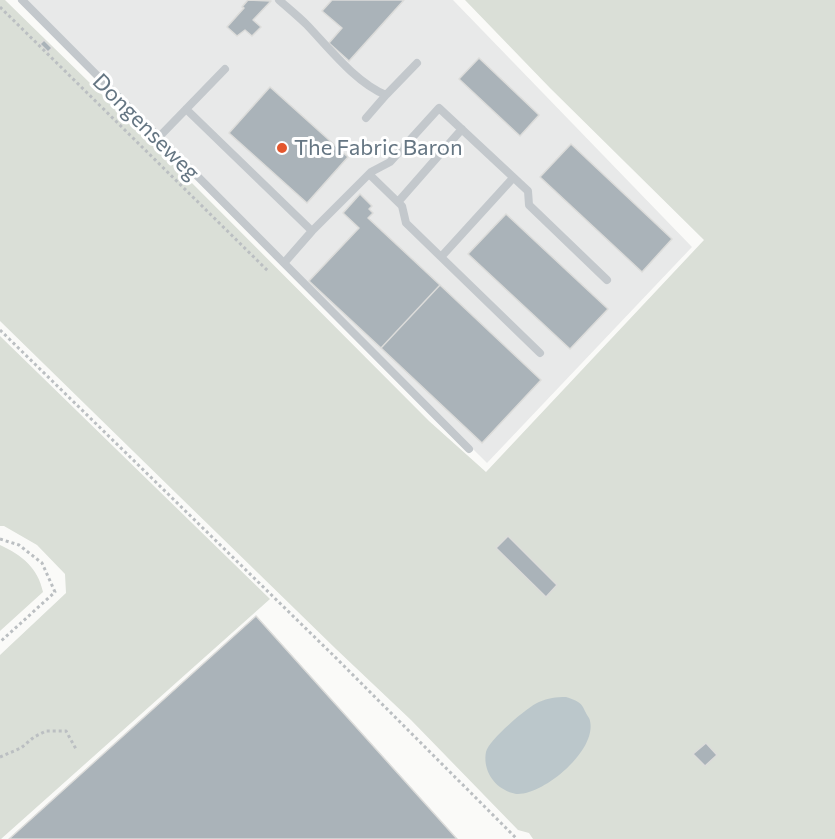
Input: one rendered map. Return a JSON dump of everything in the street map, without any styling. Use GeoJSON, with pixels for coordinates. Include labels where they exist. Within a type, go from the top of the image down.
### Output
{"type":"FeatureCollection","features":[{"type":"Feature","properties":{"kind":"lane"},"geometry":{"type":"LineString","coordinates":[[22,0],[469,449]]}},
{"type":"Feature","properties":{"kind":"lane"},"geometry":{"type":"LineString","coordinates":[[279,0],[306,23],[320,41],[368,86],[386,95]]}},
{"type":"Feature","properties":{"kind":"lane"},"geometry":{"type":"LineString","coordinates":[[366,118],[417,63]]}},
{"type":"Feature","properties":{"kind":"lane"},"geometry":{"type":"LineString","coordinates":[[159,137],[225,69]]}},
{"type":"Feature","properties":{"kind":"lane"},"geometry":{"type":"LineString","coordinates":[[284,263],[312,231],[369,174],[390,162],[439,108],[528,191],[529,205],[607,280]]}},
{"type":"Feature","properties":{"kind":"lane"},"geometry":{"type":"LineString","coordinates":[[186,109],[312,231]]}},
{"type":"Feature","properties":{"kind":"lane"},"geometry":{"type":"LineString","coordinates":[[398,202],[462,129]]}},
{"type":"Feature","properties":{"kind":"lane"},"geometry":{"type":"LineString","coordinates":[[369,174],[402,206],[406,223],[540,353]]}},
{"type":"Feature","properties":{"kind":"lane"},"geometry":{"type":"LineString","coordinates":[[441,257],[513,178]]}},
{"type":"Feature","properties":{"kind":"path","name":"Dongenseweg"},"geometry":{"type":"LineString","coordinates":[[0,7],[268,271]]}},
{"type":"Feature","properties":{"kind":"path"},"geometry":{"type":"LineString","coordinates":[[0,330],[334,656],[517,839]]}},
{"type":"Feature","properties":{"kind":"path"},"geometry":{"type":"LineString","coordinates":[[0,539],[19,545],[42,563],[55,592],[0,642]]}},
{"type":"Feature","properties":{"kind":"path"},"geometry":{"type":"LineString","coordinates":[[0,757],[21,748],[46,731],[66,731],[76,749]]}},
{"type":"Feature","properties":{"kind":"shaded area"},"geometry":{"type":"Polygon","coordinates":[[[0,0],[5,0],[176,167],[429,421],[486,472],[704,240],[550,88],[465,0],[835,0],[835,839],[533,839],[529,833],[518,830],[411,720],[0,321],[0,0]]]}},
{"type":"Feature","properties":{"kind":"shaded area"},"geometry":{"type":"Polygon","coordinates":[[[22,0],[453,0],[692,247],[487,463],[22,0]]]}},
{"type":"Feature","properties":{"kind":"shaded area"},"geometry":{"type":"Polygon","coordinates":[[[0,336],[270,599],[1,839],[0,655],[66,593],[65,574],[37,545],[4,526],[0,526],[0,336]]]}},
{"type":"Feature","properties":{"kind":"shaded area"},"geometry":{"type":"Polygon","coordinates":[[[0,545],[28,563],[37,576],[43,592],[0,631],[0,545]]]}},
{"type":"Feature","properties":{"kind":"shaded area"},"geometry":{"type":"Polygon","coordinates":[[[566,697],[581,704],[590,720],[590,732],[586,745],[567,768],[542,787],[515,794],[500,787],[492,779],[485,758],[494,740],[509,724],[533,705],[549,699],[566,697]]]}},
{"type":"Feature","properties":{"kind":"building"},"geometry":{"type":"Polygon","coordinates":[[[248,0],[271,1],[253,20],[261,27],[252,36],[245,30],[237,36],[227,27],[248,0]]]}},
{"type":"Feature","properties":{"kind":"building"},"geometry":{"type":"Polygon","coordinates":[[[332,0],[404,0],[349,61],[329,43],[342,28],[322,11],[332,0]]]}},
{"type":"Feature","properties":{"kind":"building"},"geometry":{"type":"Polygon","coordinates":[[[44,40],[52,48],[48,52],[40,44],[44,40]]]}},
{"type":"Feature","properties":{"kind":"building"},"geometry":{"type":"Polygon","coordinates":[[[479,58],[539,115],[520,136],[459,79],[479,58]]]}},
{"type":"Feature","properties":{"kind":"building"},"geometry":{"type":"Polygon","coordinates":[[[270,87],[348,157],[307,203],[229,133],[270,87]]]}},
{"type":"Feature","properties":{"kind":"building"},"geometry":{"type":"Polygon","coordinates":[[[571,144],[672,239],[642,272],[540,177],[571,144]]]}},
{"type":"Feature","properties":{"kind":"building"},"geometry":{"type":"Polygon","coordinates":[[[360,194],[372,206],[369,209],[373,213],[368,218],[440,285],[381,348],[309,281],[359,228],[343,213],[360,194]]]}},
{"type":"Feature","properties":{"kind":"building"},"geometry":{"type":"Polygon","coordinates":[[[506,214],[608,309],[570,349],[468,254],[506,214]]]}},
{"type":"Feature","properties":{"kind":"building"},"geometry":{"type":"Polygon","coordinates":[[[440,285],[541,380],[482,443],[381,348],[440,285]]]}},
{"type":"Feature","properties":{"kind":"building"},"geometry":{"type":"Polygon","coordinates":[[[508,536],[557,585],[546,597],[496,548],[508,536]]]}},
{"type":"Feature","properties":{"kind":"building"},"geometry":{"type":"Polygon","coordinates":[[[256,616],[457,839],[9,839],[256,616]]]}},
{"type":"Feature","properties":{"kind":"building"},"geometry":{"type":"Polygon","coordinates":[[[706,743],[717,755],[705,766],[693,754],[706,743]]]}},
{"type":"Feature","properties":{"kind":"place","name":"The Fabric Baron"},"geometry":{"type":"Point","coordinates":[282,148]}}]}
